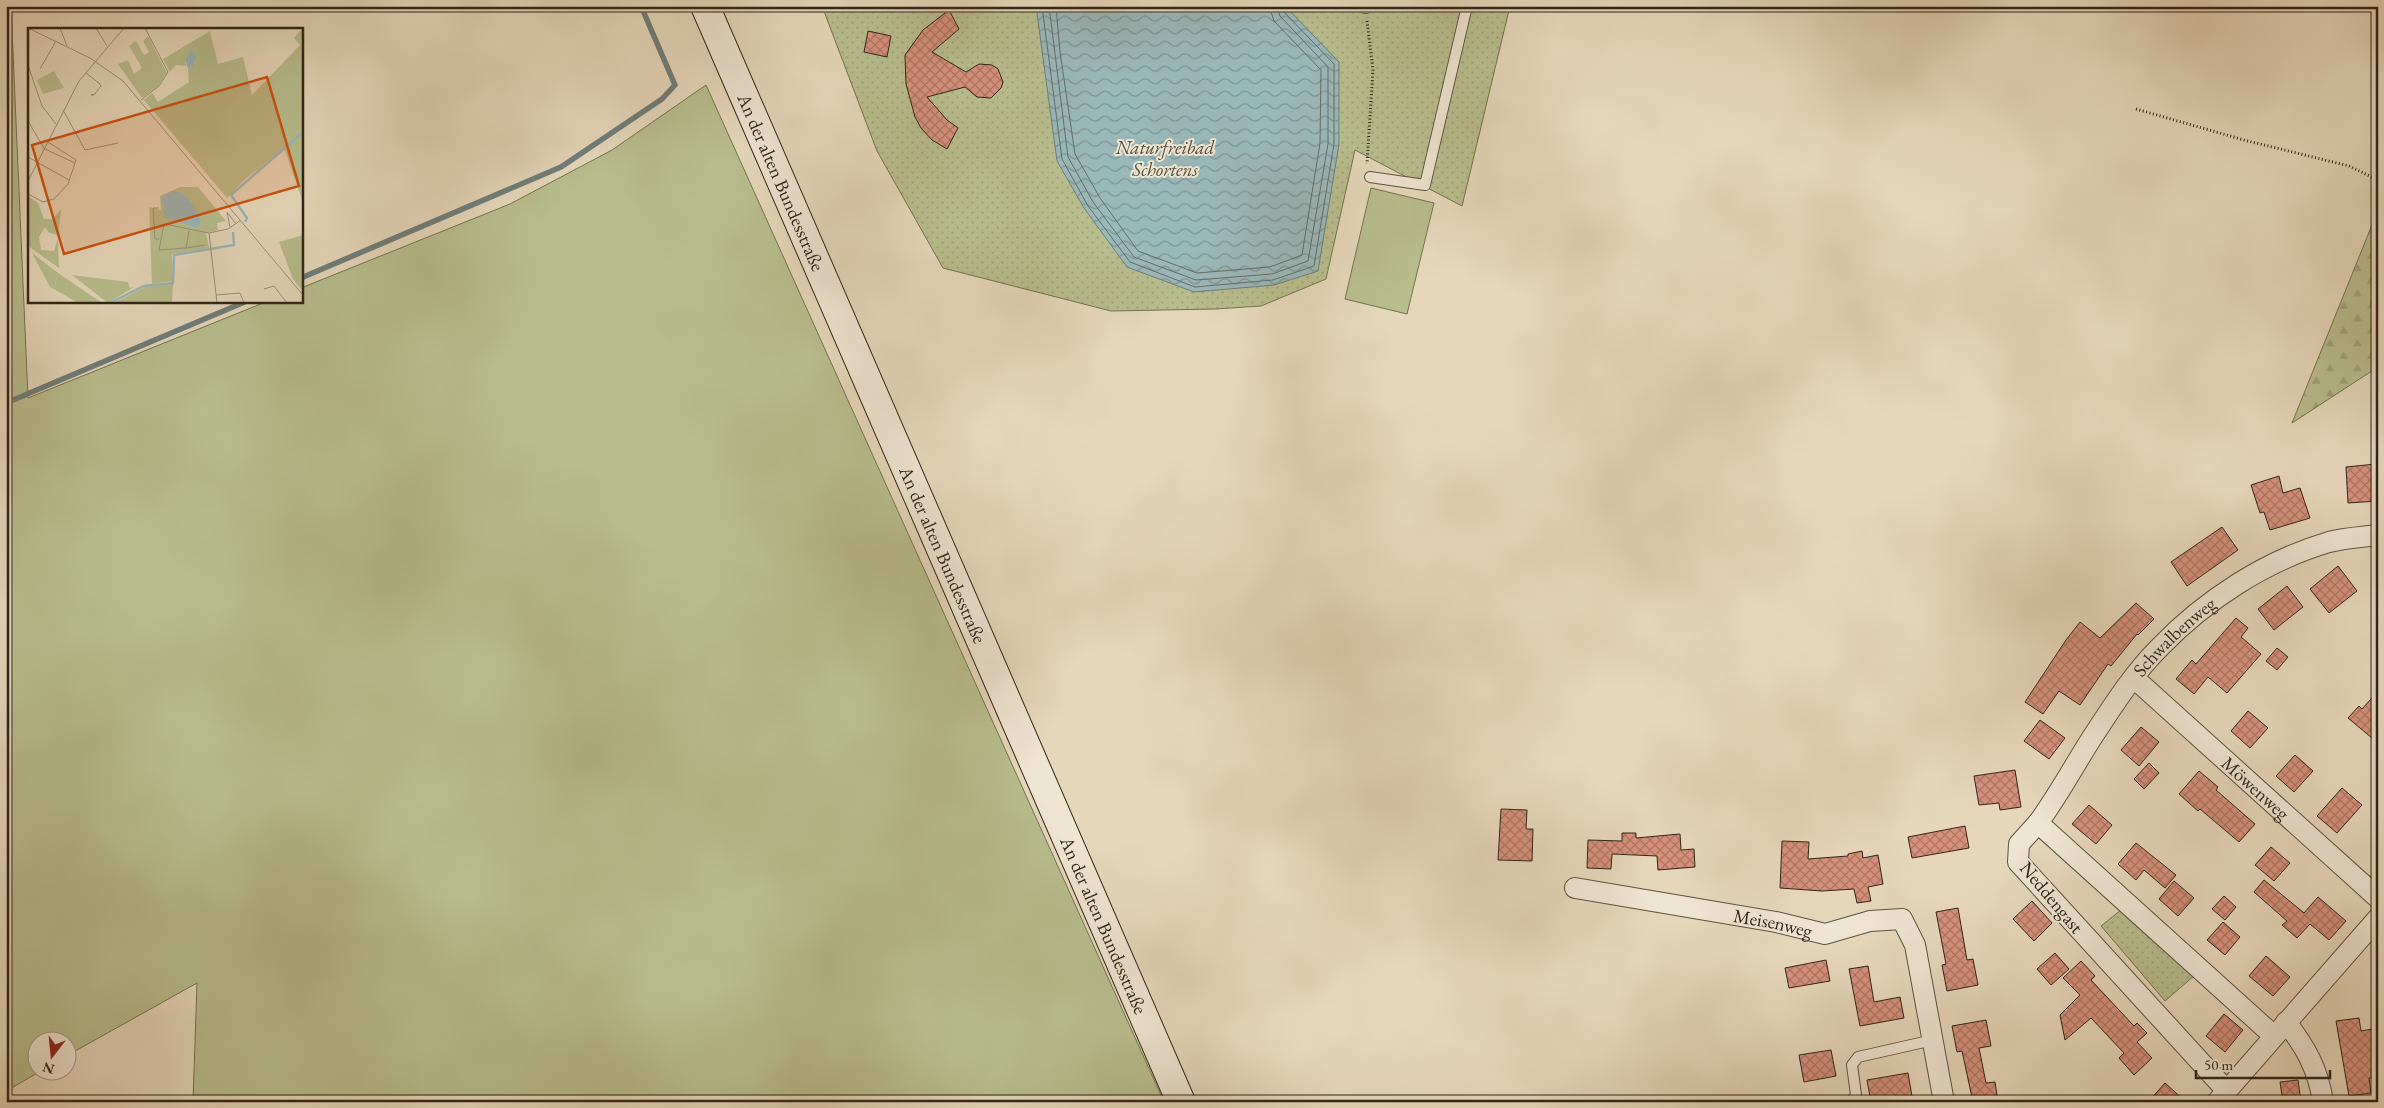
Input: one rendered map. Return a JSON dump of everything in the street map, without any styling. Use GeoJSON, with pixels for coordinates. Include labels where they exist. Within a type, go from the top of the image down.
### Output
{"type":"FeatureCollection","features":[{"type":"Feature","properties":{"kind":"street","name":"An der alten Bundesstraße"},"geometry":{"type":"LineString","coordinates":[[705,6],[1181,1102]]}},
{"type":"Feature","properties":{"kind":"street","name":"Schwalbenweg"},"geometry":{"type":"LineString","coordinates":[[2038,823],[2060,793],[2096,730],[2134,678],[2159,648],[2207,604],[2263,569],[2329,542],[2378,535]]}},
{"type":"Feature","properties":{"kind":"street","name":"Möwenweg"},"geometry":{"type":"LineString","coordinates":[[2134,678],[2378,898]]}},
{"type":"Feature","properties":{"kind":"street"},"geometry":{"type":"LineString","coordinates":[[2038,823],[2307,1050],[2321,1090],[2323,1102]]}},
{"type":"Feature","properties":{"kind":"street","name":"Neddengast"},"geometry":{"type":"LineString","coordinates":[[2038,823],[2020,844],[2018,862],[2222,1096]]}},
{"type":"Feature","properties":{"kind":"street","name":"Meisenweg"},"geometry":{"type":"LineString","coordinates":[[1575,888],[1776,922],[1825,934],[1870,921],[1902,918],[1916,945],[1944,1102]]}},
{"type":"Feature","properties":{"kind":"street"},"geometry":{"type":"LineString","coordinates":[[2222,1096],[2378,918]]}},
{"type":"Feature","properties":{"kind":"lane"},"geometry":{"type":"LineString","coordinates":[[1370,177],[1425,185],[1467,6]]}},
{"type":"Feature","properties":{"kind":"lane"},"geometry":{"type":"LineString","coordinates":[[1851,1102],[1856,1095],[1852,1065],[1858,1057],[1933,1040]]}},
{"type":"Feature","properties":{"kind":"path"},"geometry":{"type":"LineString","coordinates":[[1365,7],[1373,70],[1367,177],[1370,177]]}},
{"type":"Feature","properties":{"kind":"path"},"geometry":{"type":"LineString","coordinates":[[2136,109],[2244,140],[2349,166],[2378,180]]}},
{"type":"Feature","properties":{"kind":"green space"},"geometry":{"type":"Polygon","coordinates":[[[6,6],[11,6],[28,398],[266,302],[302,302],[302,288],[510,204],[612,150],[706,85],[1164,1102],[193,1102],[197,983],[78,1049],[78,1030],[28,1030],[28,1078],[6,1091],[6,6]]]}},
{"type":"Feature","properties":{"kind":"green space","name":"Naturfreibad Schortens"},"geometry":{"type":"Polygon","coordinates":[[[822,6],[1510,6],[1462,206],[1355,150],[1326,279],[1261,306],[1111,311],[943,268],[877,151],[822,6]]]}},
{"type":"Feature","properties":{"kind":"green space"},"geometry":{"type":"Polygon","coordinates":[[[1371,188],[1434,203],[1407,314],[1345,299],[1371,188]]]}},
{"type":"Feature","properties":{"kind":"green space"},"geometry":{"type":"Polygon","coordinates":[[[2378,210],[2378,367],[2292,423],[2378,210]]]}},
{"type":"Feature","properties":{"kind":"green space"},"geometry":{"type":"Polygon","coordinates":[[[2121,910],[2195,975],[2165,1001],[2101,926],[2121,910]]]}},
{"type":"Feature","properties":{"kind":"water"},"geometry":{"type":"Polygon","coordinates":[[[1036,6],[1286,7],[1339,62],[1339,144],[1318,271],[1274,285],[1194,292],[1127,267],[1084,208],[1057,161],[1036,6]]]}},
{"type":"Feature","properties":{"kind":"building"},"geometry":{"type":"Polygon","coordinates":[[[949,10],[959,29],[932,52],[966,72],[979,64],[992,65],[998,69],[1003,82],[1001,88],[991,98],[977,97],[965,87],[927,97],[947,120],[958,128],[947,149],[932,140],[921,128],[915,117],[906,84],[905,55],[923,30],[949,10]]]}},
{"type":"Feature","properties":{"kind":"building"},"geometry":{"type":"Polygon","coordinates":[[[868,31],[891,36],[887,57],[864,52],[868,31]]]}},
{"type":"Feature","properties":{"kind":"building"},"geometry":{"type":"Polygon","coordinates":[[[2376,464],[2378,501],[2348,503],[2346,467],[2376,464]]]}},
{"type":"Feature","properties":{"kind":"building"},"geometry":{"type":"Polygon","coordinates":[[[2279,476],[2283,493],[2300,488],[2310,518],[2270,530],[2264,512],[2260,513],[2251,485],[2279,476]]]}},
{"type":"Feature","properties":{"kind":"building"},"geometry":{"type":"Polygon","coordinates":[[[2222,527],[2238,550],[2187,586],[2171,562],[2222,527]]]}},
{"type":"Feature","properties":{"kind":"building"},"geometry":{"type":"Polygon","coordinates":[[[2338,566],[2357,591],[2329,613],[2310,589],[2338,566]]]}},
{"type":"Feature","properties":{"kind":"building"},"geometry":{"type":"Polygon","coordinates":[[[2287,586],[2303,607],[2274,630],[2258,609],[2287,586]]]}},
{"type":"Feature","properties":{"kind":"building"},"geometry":{"type":"Polygon","coordinates":[[[2136,603],[2154,619],[2137,634],[2111,666],[2108,664],[2080,705],[2059,691],[2043,714],[2025,702],[2080,622],[2100,638],[2136,603]]]}},
{"type":"Feature","properties":{"kind":"building"},"geometry":{"type":"Polygon","coordinates":[[[2236,618],[2248,628],[2241,637],[2261,654],[2227,693],[2208,677],[2194,694],[2176,679],[2192,660],[2196,664],[2236,618]]]}},
{"type":"Feature","properties":{"kind":"building"},"geometry":{"type":"Polygon","coordinates":[[[2277,648],[2288,657],[2277,670],[2266,661],[2277,648]]]}},
{"type":"Feature","properties":{"kind":"building"},"geometry":{"type":"Polygon","coordinates":[[[2378,691],[2378,743],[2348,718],[2359,706],[2362,709],[2378,691]]]}},
{"type":"Feature","properties":{"kind":"building"},"geometry":{"type":"Polygon","coordinates":[[[2248,711],[2268,728],[2250,748],[2231,731],[2248,711]]]}},
{"type":"Feature","properties":{"kind":"building"},"geometry":{"type":"Polygon","coordinates":[[[2040,720],[2065,738],[2049,759],[2024,741],[2040,720]]]}},
{"type":"Feature","properties":{"kind":"building"},"geometry":{"type":"Polygon","coordinates":[[[2141,727],[2159,742],[2139,766],[2121,750],[2141,727]]]}},
{"type":"Feature","properties":{"kind":"building"},"geometry":{"type":"Polygon","coordinates":[[[2295,755],[2313,771],[2294,792],[2276,776],[2295,755]]]}},
{"type":"Feature","properties":{"kind":"building"},"geometry":{"type":"Polygon","coordinates":[[[2149,763],[2159,773],[2144,789],[2134,779],[2149,763]]]}},
{"type":"Feature","properties":{"kind":"building"},"geometry":{"type":"Polygon","coordinates":[[[2015,770],[2021,807],[2000,810],[1999,803],[1979,805],[1974,776],[2015,770]]]}},
{"type":"Feature","properties":{"kind":"building"},"geometry":{"type":"Polygon","coordinates":[[[2199,771],[2218,787],[2216,790],[2255,824],[2239,842],[2179,794],[2199,771]]]}},
{"type":"Feature","properties":{"kind":"building"},"geometry":{"type":"Polygon","coordinates":[[[2342,788],[2362,805],[2337,833],[2317,816],[2342,788]]]}},
{"type":"Feature","properties":{"kind":"building"},"geometry":{"type":"Polygon","coordinates":[[[2089,805],[2112,825],[2096,844],[2072,824],[2089,805]]]}},
{"type":"Feature","properties":{"kind":"building"},"geometry":{"type":"Polygon","coordinates":[[[1501,809],[1527,810],[1526,829],[1533,829],[1532,861],[1498,860],[1501,809]]]}},
{"type":"Feature","properties":{"kind":"building"},"geometry":{"type":"Polygon","coordinates":[[[1965,826],[1969,848],[1912,858],[1908,837],[1965,826]]]}},
{"type":"Feature","properties":{"kind":"building"},"geometry":{"type":"Polygon","coordinates":[[[1622,833],[1636,833],[1636,838],[1680,834],[1681,850],[1694,849],[1695,867],[1658,870],[1657,856],[1612,854],[1611,869],[1587,868],[1588,840],[1622,841],[1622,833]]]}},
{"type":"Feature","properties":{"kind":"building"},"geometry":{"type":"Polygon","coordinates":[[[1782,841],[1809,842],[1808,859],[1848,856],[1848,854],[1862,851],[1863,858],[1878,855],[1883,884],[1868,887],[1871,901],[1857,903],[1854,889],[1822,891],[1780,888],[1782,841]]]}},
{"type":"Feature","properties":{"kind":"building"},"geometry":{"type":"Polygon","coordinates":[[[2136,843],[2176,875],[2165,888],[2144,870],[2136,880],[2118,864],[2136,843]]]}},
{"type":"Feature","properties":{"kind":"building"},"geometry":{"type":"Polygon","coordinates":[[[2271,847],[2290,863],[2274,881],[2255,865],[2271,847]]]}},
{"type":"Feature","properties":{"kind":"building"},"geometry":{"type":"Polygon","coordinates":[[[2264,880],[2304,913],[2318,897],[2346,921],[2329,940],[2310,924],[2297,938],[2282,925],[2287,921],[2254,892],[2264,880]]]}},
{"type":"Feature","properties":{"kind":"building"},"geometry":{"type":"Polygon","coordinates":[[[2174,881],[2194,898],[2178,916],[2159,899],[2174,881]]]}},
{"type":"Feature","properties":{"kind":"building"},"geometry":{"type":"Polygon","coordinates":[[[2224,896],[2236,907],[2225,920],[2212,909],[2224,896]]]}},
{"type":"Feature","properties":{"kind":"building"},"geometry":{"type":"Polygon","coordinates":[[[2032,901],[2052,923],[2034,941],[2013,919],[2032,901]]]}},
{"type":"Feature","properties":{"kind":"building"},"geometry":{"type":"Polygon","coordinates":[[[1958,908],[1967,960],[1973,959],[1978,985],[1947,991],[1942,965],[1946,964],[1936,912],[1958,908]]]}},
{"type":"Feature","properties":{"kind":"building"},"geometry":{"type":"Polygon","coordinates":[[[2223,922],[2240,937],[2225,955],[2207,940],[2223,922]]]}},
{"type":"Feature","properties":{"kind":"building"},"geometry":{"type":"Polygon","coordinates":[[[2055,953],[2069,969],[2051,985],[2037,969],[2055,953]]]}},
{"type":"Feature","properties":{"kind":"building"},"geometry":{"type":"Polygon","coordinates":[[[2266,956],[2290,977],[2273,996],[2249,976],[2266,956]]]}},
{"type":"Feature","properties":{"kind":"building"},"geometry":{"type":"Polygon","coordinates":[[[1826,960],[1830,981],[1789,988],[1785,968],[1826,960]]]}},
{"type":"Feature","properties":{"kind":"building"},"geometry":{"type":"Polygon","coordinates":[[[2081,961],[2095,976],[2091,980],[2134,1026],[2137,1023],[2147,1033],[2137,1042],[2152,1058],[2134,1075],[2119,1058],[2124,1053],[2091,1018],[2065,1040],[2060,1015],[2080,995],[2063,978],[2081,961]]]}},
{"type":"Feature","properties":{"kind":"building"},"geometry":{"type":"Polygon","coordinates":[[[1868,966],[1874,1002],[1900,997],[1904,1018],[1860,1026],[1849,969],[1868,966]]]}},
{"type":"Feature","properties":{"kind":"building"},"geometry":{"type":"Polygon","coordinates":[[[2224,1014],[2243,1030],[2225,1052],[2206,1036],[2224,1014]]]}},
{"type":"Feature","properties":{"kind":"building"},"geometry":{"type":"Polygon","coordinates":[[[2359,1018],[2361,1031],[2378,1028],[2378,1077],[2369,1078],[2371,1093],[2349,1096],[2336,1021],[2359,1018]]]}},
{"type":"Feature","properties":{"kind":"building"},"geometry":{"type":"Polygon","coordinates":[[[1986,1020],[1991,1046],[1979,1048],[1986,1083],[1995,1082],[1998,1102],[1973,1102],[1962,1051],[1957,1052],[1952,1026],[1986,1020]]]}},
{"type":"Feature","properties":{"kind":"building"},"geometry":{"type":"Polygon","coordinates":[[[1831,1050],[1836,1076],[1804,1082],[1799,1055],[1831,1050]]]}},
{"type":"Feature","properties":{"kind":"building"},"geometry":{"type":"Polygon","coordinates":[[[1908,1073],[1913,1102],[1871,1102],[1867,1080],[1908,1073]]]}},
{"type":"Feature","properties":{"kind":"building"},"geometry":{"type":"Polygon","coordinates":[[[2298,1080],[2301,1102],[2283,1102],[2280,1082],[2298,1080]]]}},
{"type":"Feature","properties":{"kind":"building"},"geometry":{"type":"Polygon","coordinates":[[[2165,1083],[2186,1102],[2148,1102],[2165,1083]]]}},
{"type":"Feature","properties":{"kind":"waterway"},"geometry":{"type":"LineString","coordinates":[[302,278],[561,167],[662,99],[675,85],[641,6]]}},
{"type":"Feature","properties":{"kind":"waterway"},"geometry":{"type":"LineString","coordinates":[[6,403],[245,302]]}}]}
